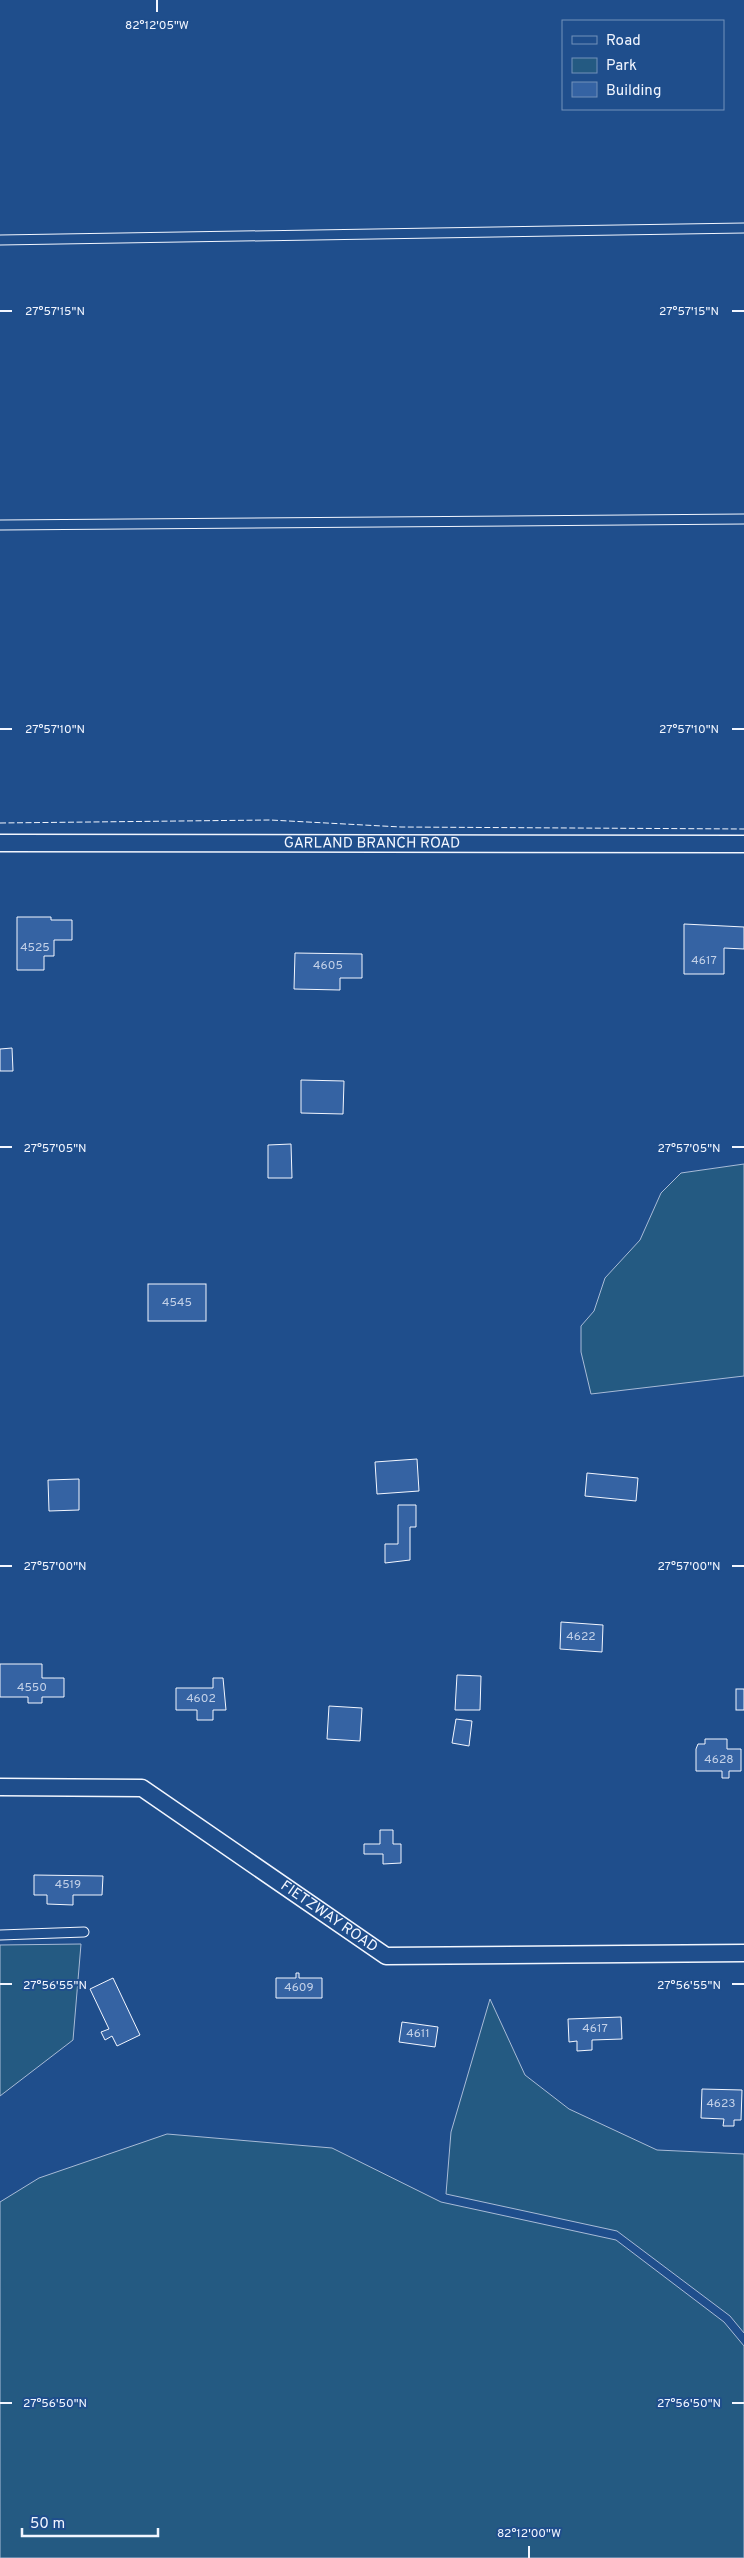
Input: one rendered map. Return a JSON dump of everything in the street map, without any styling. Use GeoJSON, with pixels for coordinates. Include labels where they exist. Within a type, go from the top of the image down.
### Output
{"type":"FeatureCollection","features":[{"type":"Feature","properties":{"kind":"street","name":"GARLAND BRANCH ROAD"},"geometry":{"type":"LineString","coordinates":[[0,843],[744,844]]}},
{"type":"Feature","properties":{"kind":"street","name":"FIETZWAY ROAD"},"geometry":{"type":"LineString","coordinates":[[0,1787],[142,1788],[386,1956],[744,1953]]}},
{"type":"Feature","properties":{"kind":"lane"},"geometry":{"type":"LineString","coordinates":[[0,240],[744,228]]}},
{"type":"Feature","properties":{"kind":"lane"},"geometry":{"type":"LineString","coordinates":[[0,525],[744,520]]}},
{"type":"Feature","properties":{"kind":"lane"},"geometry":{"type":"LineString","coordinates":[[0,1935],[84,1932]]}},
{"type":"Feature","properties":{"kind":"green space"},"geometry":{"type":"Polygon","coordinates":[[[744,1164],[744,1376],[591,1394],[581,1352],[581,1326],[594,1311],[605,1278],[640,1240],[661,1193],[681,1173],[744,1164]]]}},
{"type":"Feature","properties":{"kind":"green space"},"geometry":{"type":"Polygon","coordinates":[[[81,1944],[73,2040],[0,2096],[0,1945],[81,1944]]]}},
{"type":"Feature","properties":{"kind":"green space"},"geometry":{"type":"Polygon","coordinates":[[[490,1999],[525,2075],[569,2109],[657,2150],[744,2154],[744,2333],[730,2316],[617,2231],[446,2194],[451,2132],[490,1999]]]}},
{"type":"Feature","properties":{"kind":"green space"},"geometry":{"type":"Polygon","coordinates":[[[167,2134],[332,2148],[441,2202],[616,2240],[724,2322],[744,2346],[744,2558],[0,2558],[0,2202],[39,2178],[167,2134]]]}},
{"type":"Feature","properties":{"kind":"building"},"geometry":{"type":"Polygon","coordinates":[[[17,917],[51,917],[51,920],[72,920],[72,940],[54,940],[54,956],[44,956],[44,970],[17,970],[17,917]]]}},
{"type":"Feature","properties":{"kind":"building"},"geometry":{"type":"Polygon","coordinates":[[[684,924],[744,927],[744,949],[724,948],[724,974],[684,974],[684,924]]]}},
{"type":"Feature","properties":{"kind":"building"},"geometry":{"type":"Polygon","coordinates":[[[295,953],[362,954],[362,978],[340,978],[340,990],[294,989],[295,953]]]}},
{"type":"Feature","properties":{"kind":"building"},"geometry":{"type":"Polygon","coordinates":[[[12,1048],[13,1071],[0,1071],[0,1049],[12,1048]]]}},
{"type":"Feature","properties":{"kind":"building"},"geometry":{"type":"Polygon","coordinates":[[[301,1080],[344,1081],[343,1114],[301,1113],[301,1080]]]}},
{"type":"Feature","properties":{"kind":"building"},"geometry":{"type":"Polygon","coordinates":[[[291,1144],[292,1178],[268,1178],[268,1145],[291,1144]]]}},
{"type":"Feature","properties":{"kind":"building"},"geometry":{"type":"Polygon","coordinates":[[[148,1284],[206,1284],[206,1321],[148,1321],[148,1284]]]}},
{"type":"Feature","properties":{"kind":"building"},"geometry":{"type":"Polygon","coordinates":[[[417,1459],[419,1491],[377,1494],[375,1462],[417,1459]]]}},
{"type":"Feature","properties":{"kind":"building"},"geometry":{"type":"Polygon","coordinates":[[[587,1473],[638,1478],[636,1501],[585,1496],[587,1473]]]}},
{"type":"Feature","properties":{"kind":"building"},"geometry":{"type":"Polygon","coordinates":[[[79,1479],[79,1510],[49,1511],[48,1480],[79,1479]]]}},
{"type":"Feature","properties":{"kind":"building"},"geometry":{"type":"Polygon","coordinates":[[[398,1505],[416,1505],[416,1527],[410,1527],[410,1560],[385,1563],[385,1544],[398,1544],[398,1505]]]}},
{"type":"Feature","properties":{"kind":"building"},"geometry":{"type":"Polygon","coordinates":[[[561,1622],[603,1625],[602,1652],[560,1649],[561,1622]]]}},
{"type":"Feature","properties":{"kind":"building"},"geometry":{"type":"Polygon","coordinates":[[[0,1664],[42,1664],[42,1678],[64,1678],[64,1697],[42,1697],[42,1703],[28,1703],[28,1697],[0,1697],[0,1664]]]}},
{"type":"Feature","properties":{"kind":"building"},"geometry":{"type":"Polygon","coordinates":[[[457,1675],[481,1676],[480,1710],[455,1710],[457,1675]]]}},
{"type":"Feature","properties":{"kind":"building"},"geometry":{"type":"Polygon","coordinates":[[[213,1678],[223,1678],[226,1710],[213,1710],[213,1720],[197,1720],[197,1710],[176,1710],[176,1688],[213,1688],[213,1678]]]}},
{"type":"Feature","properties":{"kind":"building"},"geometry":{"type":"Polygon","coordinates":[[[736,1689],[744,1689],[744,1710],[736,1710],[736,1689]]]}},
{"type":"Feature","properties":{"kind":"building"},"geometry":{"type":"Polygon","coordinates":[[[329,1706],[362,1708],[360,1741],[327,1739],[329,1706]]]}},
{"type":"Feature","properties":{"kind":"building"},"geometry":{"type":"Polygon","coordinates":[[[456,1719],[472,1721],[469,1746],[452,1743],[456,1719]]]}},
{"type":"Feature","properties":{"kind":"building"},"geometry":{"type":"Polygon","coordinates":[[[705,1739],[727,1739],[727,1749],[741,1749],[741,1771],[729,1771],[729,1778],[722,1778],[722,1771],[696,1771],[696,1749],[698,1744],[705,1744],[705,1739]]]}},
{"type":"Feature","properties":{"kind":"building"},"geometry":{"type":"Polygon","coordinates":[[[380,1830],[393,1830],[393,1844],[401,1844],[401,1863],[383,1864],[383,1854],[364,1854],[364,1844],[380,1844],[380,1830]]]}},
{"type":"Feature","properties":{"kind":"building"},"geometry":{"type":"Polygon","coordinates":[[[34,1875],[103,1876],[102,1895],[73,1895],[73,1905],[47,1904],[47,1895],[34,1895],[34,1875]]]}},
{"type":"Feature","properties":{"kind":"building"},"geometry":{"type":"Polygon","coordinates":[[[296,1973],[299,1973],[299,1978],[322,1978],[322,1998],[276,1998],[276,1978],[296,1978],[296,1973]]]}},
{"type":"Feature","properties":{"kind":"building"},"geometry":{"type":"Polygon","coordinates":[[[113,1978],[140,2035],[117,2046],[112,2036],[105,2040],[101,2032],[109,2029],[90,1989],[113,1978]]]}},
{"type":"Feature","properties":{"kind":"building"},"geometry":{"type":"Polygon","coordinates":[[[621,2017],[622,2039],[592,2040],[592,2050],[577,2051],[577,2041],[569,2042],[568,2019],[621,2017]]]}},
{"type":"Feature","properties":{"kind":"building"},"geometry":{"type":"Polygon","coordinates":[[[402,2022],[438,2027],[435,2047],[399,2042],[402,2022]]]}},
{"type":"Feature","properties":{"kind":"building"},"geometry":{"type":"Polygon","coordinates":[[[702,2089],[742,2090],[741,2120],[734,2120],[734,2126],[723,2126],[724,2119],[701,2118],[702,2089]]]}},
{"type":"Feature","properties":{"kind":"fence"},"geometry":{"type":"LineString","coordinates":[[0,823],[270,820],[401,827],[744,829]]}}]}
